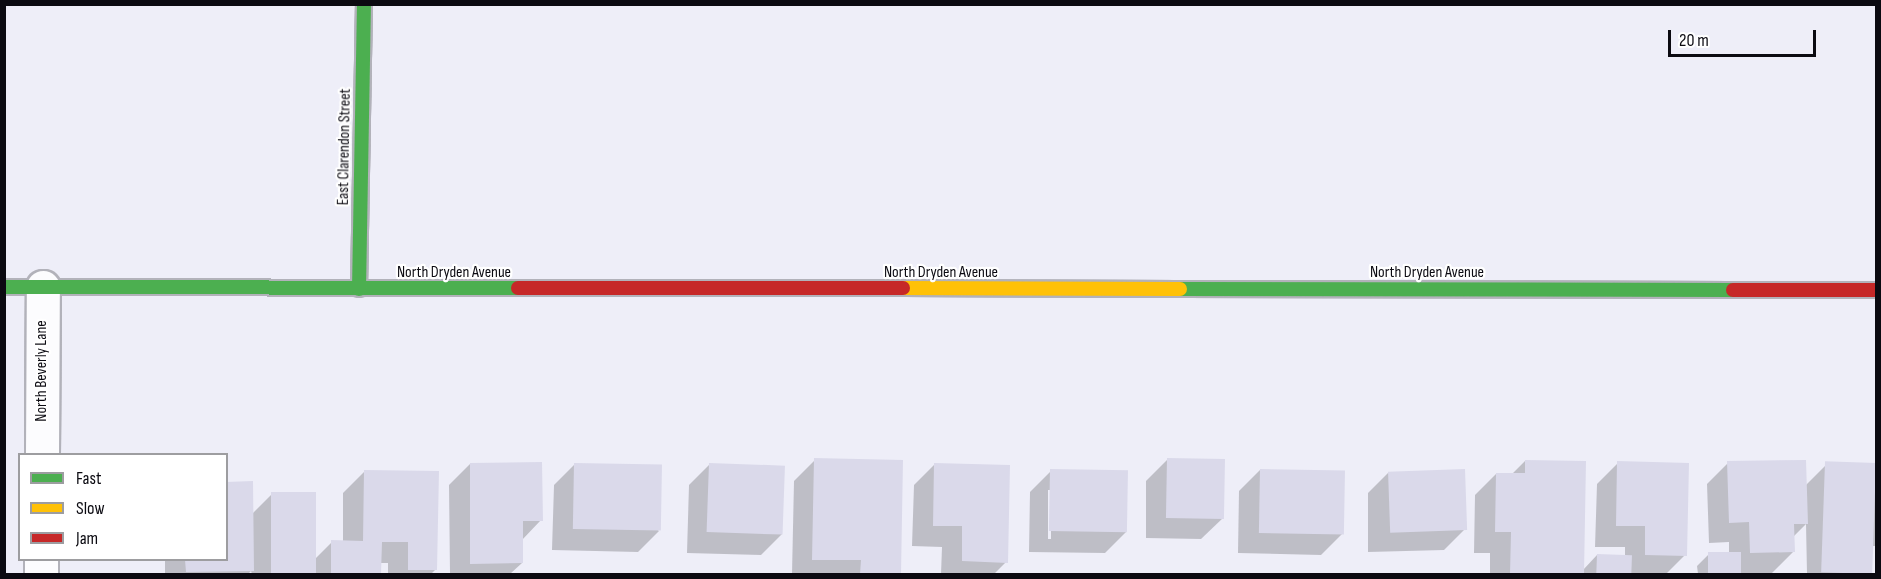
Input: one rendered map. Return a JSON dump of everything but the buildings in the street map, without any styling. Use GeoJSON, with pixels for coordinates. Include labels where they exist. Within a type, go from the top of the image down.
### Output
{"type":"FeatureCollection","features":[{"type":"Feature","properties":{"kind":"street","name":"East Clarendon Street"},"geometry":{"type":"LineString","coordinates":[[359,289],[364,4]]}},
{"type":"Feature","properties":{"kind":"street","name":"North Dryden Avenue"},"geometry":{"type":"LineString","coordinates":[[4,287],[1876,290]]}},
{"type":"Feature","properties":{"kind":"street","name":"North Beverly Lane"},"geometry":{"type":"LineString","coordinates":[[42,453],[43,287]]}},
{"type":"Feature","properties":{"kind":"traffic: fast"},"geometry":{"type":"LineString","coordinates":[[359,289],[364,4]]}},
{"type":"Feature","properties":{"kind":"traffic: fast"},"geometry":{"type":"LineString","coordinates":[[4,287],[518,288]]}},
{"type":"Feature","properties":{"kind":"traffic: fast"},"geometry":{"type":"LineString","coordinates":[[1180,289],[1733,290]]}},
{"type":"Feature","properties":{"kind":"traffic: slow"},"geometry":{"type":"LineString","coordinates":[[903,288],[1180,289]]}},
{"type":"Feature","properties":{"kind":"traffic: jam"},"geometry":{"type":"LineString","coordinates":[[518,288],[903,288]]}},
{"type":"Feature","properties":{"kind":"traffic: jam"},"geometry":{"type":"LineString","coordinates":[[1733,290],[1876,290]]}}]}
